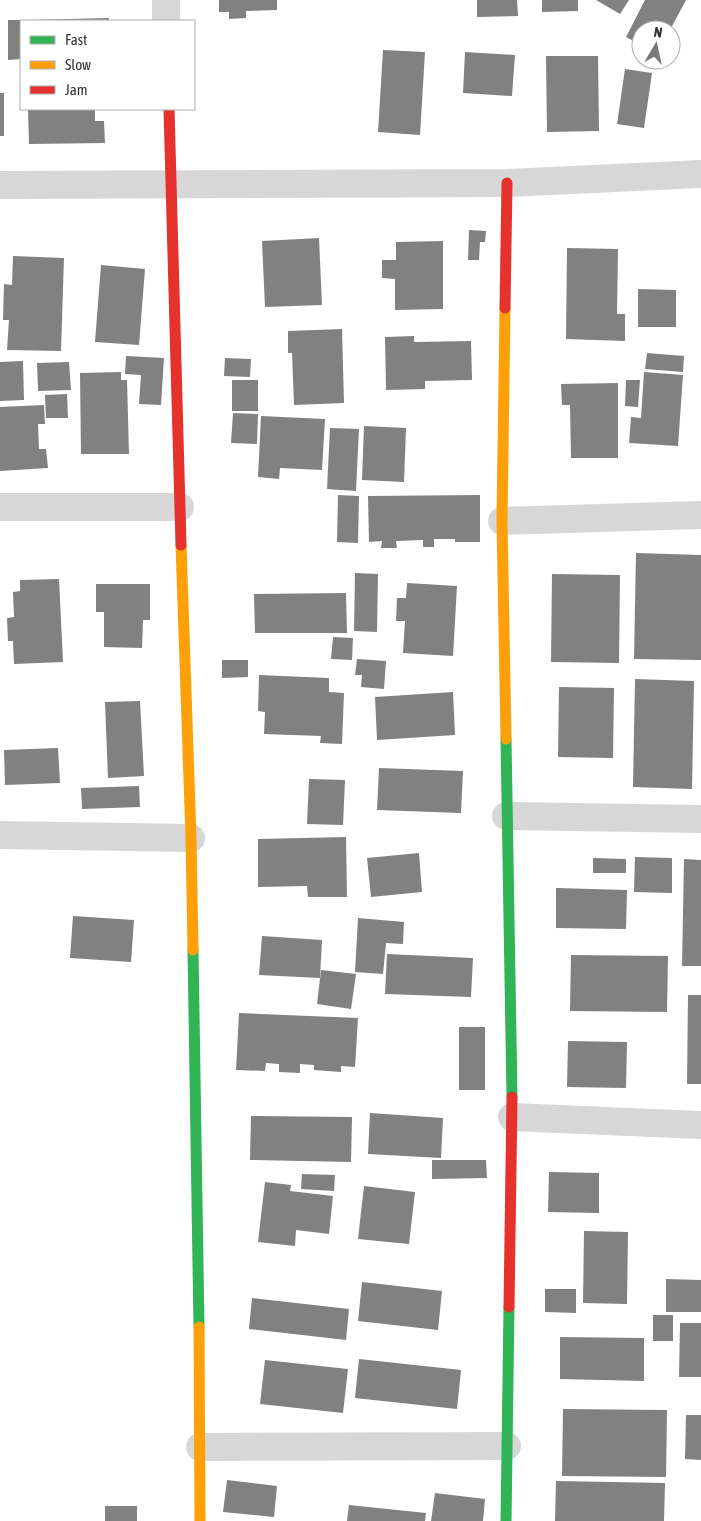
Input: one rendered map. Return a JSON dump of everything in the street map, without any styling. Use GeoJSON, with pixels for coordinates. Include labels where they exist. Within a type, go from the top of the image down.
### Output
{"type":"FeatureCollection","features":[{"type":"Feature","properties":{"kind":"street"},"geometry":{"type":"LineString","coordinates":[[166,0],[166,20]]}},
{"type":"Feature","properties":{"kind":"street"},"geometry":{"type":"LineString","coordinates":[[169,110],[191,838],[200,1378],[200,1521]]}},
{"type":"Feature","properties":{"kind":"street"},"geometry":{"type":"LineString","coordinates":[[0,185],[508,183],[701,174]]}},
{"type":"Feature","properties":{"kind":"street"},"geometry":{"type":"LineString","coordinates":[[506,1521],[512,1117],[502,521],[508,183]]}},
{"type":"Feature","properties":{"kind":"street"},"geometry":{"type":"LineString","coordinates":[[0,507],[180,508]]}},
{"type":"Feature","properties":{"kind":"street"},"geometry":{"type":"LineString","coordinates":[[502,521],[701,515]]}},
{"type":"Feature","properties":{"kind":"street"},"geometry":{"type":"LineString","coordinates":[[506,816],[701,819]]}},
{"type":"Feature","properties":{"kind":"street"},"geometry":{"type":"LineString","coordinates":[[0,835],[191,838]]}},
{"type":"Feature","properties":{"kind":"street"},"geometry":{"type":"LineString","coordinates":[[512,1117],[701,1125]]}},
{"type":"Feature","properties":{"kind":"street"},"geometry":{"type":"LineString","coordinates":[[200,1447],[507,1446]]}},
{"type":"Feature","properties":{"kind":"building"},"geometry":{"type":"Polygon","coordinates":[[[219,0],[277,0],[277,10],[246,11],[246,18],[229,19],[229,12],[219,12],[219,0]]]}},
{"type":"Feature","properties":{"kind":"building"},"geometry":{"type":"Polygon","coordinates":[[[477,0],[517,0],[518,16],[477,17],[477,0]]]}},
{"type":"Feature","properties":{"kind":"building"},"geometry":{"type":"Polygon","coordinates":[[[542,0],[578,0],[578,11],[542,12],[542,0]]]}},
{"type":"Feature","properties":{"kind":"building"},"geometry":{"type":"Polygon","coordinates":[[[596,0],[629,0],[620,14],[596,0]]]}},
{"type":"Feature","properties":{"kind":"building"},"geometry":{"type":"Polygon","coordinates":[[[645,0],[686,0],[675,20],[635,20],[645,0]]]}},
{"type":"Feature","properties":{"kind":"building"},"geometry":{"type":"Polygon","coordinates":[[[109,18],[109,20],[27,20],[109,18]]]}},
{"type":"Feature","properties":{"kind":"building"},"geometry":{"type":"Polygon","coordinates":[[[8,20],[20,20],[20,59],[8,60],[8,20]]]}},
{"type":"Feature","properties":{"kind":"building"},"geometry":{"type":"Polygon","coordinates":[[[631,27],[631,40],[626,37],[631,27]]]}},
{"type":"Feature","properties":{"kind":"building"},"geometry":{"type":"Polygon","coordinates":[[[383,50],[425,52],[420,135],[378,132],[383,50]]]}},
{"type":"Feature","properties":{"kind":"building"},"geometry":{"type":"Polygon","coordinates":[[[465,52],[515,55],[512,96],[463,93],[465,52]]]}},
{"type":"Feature","properties":{"kind":"building"},"geometry":{"type":"Polygon","coordinates":[[[546,56],[598,56],[599,131],[547,132],[546,56]]]}},
{"type":"Feature","properties":{"kind":"building"},"geometry":{"type":"Polygon","coordinates":[[[625,69],[652,73],[644,128],[617,124],[625,69]]]}},
{"type":"Feature","properties":{"kind":"building"},"geometry":{"type":"Polygon","coordinates":[[[0,93],[4,93],[4,136],[0,136],[0,93]]]}},
{"type":"Feature","properties":{"kind":"building"},"geometry":{"type":"Polygon","coordinates":[[[28,110],[95,110],[95,121],[104,121],[105,143],[29,144],[28,110]]]}},
{"type":"Feature","properties":{"kind":"building"},"geometry":{"type":"Polygon","coordinates":[[[469,230],[486,231],[485,242],[480,242],[479,260],[468,260],[469,230]]]}},
{"type":"Feature","properties":{"kind":"building"},"geometry":{"type":"Polygon","coordinates":[[[319,238],[322,305],[265,307],[262,241],[319,238]]]}},
{"type":"Feature","properties":{"kind":"building"},"geometry":{"type":"Polygon","coordinates":[[[443,241],[443,309],[395,310],[395,279],[382,278],[382,260],[396,260],[396,242],[443,241]]]}},
{"type":"Feature","properties":{"kind":"building"},"geometry":{"type":"Polygon","coordinates":[[[567,248],[618,249],[617,314],[625,314],[625,341],[566,339],[567,248]]]}},
{"type":"Feature","properties":{"kind":"building"},"geometry":{"type":"Polygon","coordinates":[[[13,256],[64,258],[61,351],[7,350],[9,320],[3,320],[4,284],[12,285],[13,256]]]}},
{"type":"Feature","properties":{"kind":"building"},"geometry":{"type":"Polygon","coordinates":[[[101,265],[145,269],[139,345],[95,342],[101,265]]]}},
{"type":"Feature","properties":{"kind":"building"},"geometry":{"type":"Polygon","coordinates":[[[638,289],[676,290],[676,327],[638,327],[638,289]]]}},
{"type":"Feature","properties":{"kind":"building"},"geometry":{"type":"Polygon","coordinates":[[[342,329],[344,403],[294,405],[292,353],[288,353],[288,331],[342,329]]]}},
{"type":"Feature","properties":{"kind":"building"},"geometry":{"type":"Polygon","coordinates":[[[414,336],[414,342],[471,341],[472,380],[425,381],[425,389],[386,390],[385,337],[414,336]]]}},
{"type":"Feature","properties":{"kind":"building"},"geometry":{"type":"Polygon","coordinates":[[[647,353],[684,356],[683,372],[645,369],[647,353]]]}},
{"type":"Feature","properties":{"kind":"building"},"geometry":{"type":"Polygon","coordinates":[[[126,356],[164,358],[161,405],[139,404],[141,375],[125,374],[126,356]]]}},
{"type":"Feature","properties":{"kind":"building"},"geometry":{"type":"Polygon","coordinates":[[[225,358],[251,359],[250,377],[224,376],[225,358]]]}},
{"type":"Feature","properties":{"kind":"building"},"geometry":{"type":"Polygon","coordinates":[[[23,361],[24,400],[0,401],[0,362],[23,361]]]}},
{"type":"Feature","properties":{"kind":"building"},"geometry":{"type":"Polygon","coordinates":[[[69,362],[71,390],[38,391],[37,363],[69,362]]]}},
{"type":"Feature","properties":{"kind":"building"},"geometry":{"type":"Polygon","coordinates":[[[121,372],[121,380],[127,380],[129,454],[81,454],[80,373],[121,372]]]}},
{"type":"Feature","properties":{"kind":"building"},"geometry":{"type":"Polygon","coordinates":[[[644,372],[683,375],[678,446],[629,443],[631,417],[641,418],[644,372]]]}},
{"type":"Feature","properties":{"kind":"building"},"geometry":{"type":"Polygon","coordinates":[[[232,380],[258,380],[258,411],[232,411],[232,380]]]}},
{"type":"Feature","properties":{"kind":"building"},"geometry":{"type":"Polygon","coordinates":[[[626,380],[640,380],[638,407],[625,406],[626,380]]]}},
{"type":"Feature","properties":{"kind":"building"},"geometry":{"type":"Polygon","coordinates":[[[618,383],[618,458],[571,458],[570,405],[562,405],[561,384],[618,383]]]}},
{"type":"Feature","properties":{"kind":"building"},"geometry":{"type":"Polygon","coordinates":[[[67,394],[68,418],[46,418],[45,395],[67,394]]]}},
{"type":"Feature","properties":{"kind":"building"},"geometry":{"type":"Polygon","coordinates":[[[44,405],[45,424],[38,424],[39,449],[46,449],[48,468],[0,471],[0,407],[44,405]]]}},
{"type":"Feature","properties":{"kind":"building"},"geometry":{"type":"Polygon","coordinates":[[[233,413],[258,414],[257,444],[231,443],[233,413]]]}},
{"type":"Feature","properties":{"kind":"building"},"geometry":{"type":"Polygon","coordinates":[[[261,416],[325,419],[322,470],[280,468],[279,479],[258,477],[261,416]]]}},
{"type":"Feature","properties":{"kind":"building"},"geometry":{"type":"Polygon","coordinates":[[[364,426],[406,428],[404,482],[362,480],[364,426]]]}},
{"type":"Feature","properties":{"kind":"building"},"geometry":{"type":"Polygon","coordinates":[[[330,428],[359,429],[356,491],[327,489],[330,428]]]}},
{"type":"Feature","properties":{"kind":"building"},"geometry":{"type":"Polygon","coordinates":[[[338,495],[359,496],[358,543],[337,542],[338,495]]]}},
{"type":"Feature","properties":{"kind":"building"},"geometry":{"type":"Polygon","coordinates":[[[480,495],[480,542],[455,542],[455,539],[434,539],[434,547],[423,547],[423,540],[396,541],[397,548],[381,548],[382,541],[369,542],[368,496],[480,495]]]}},
{"type":"Feature","properties":{"kind":"building"},"geometry":{"type":"Polygon","coordinates":[[[636,553],[701,555],[701,660],[634,659],[636,553]]]}},
{"type":"Feature","properties":{"kind":"building"},"geometry":{"type":"Polygon","coordinates":[[[355,573],[378,574],[377,632],[354,631],[355,573]]]}},
{"type":"Feature","properties":{"kind":"building"},"geometry":{"type":"Polygon","coordinates":[[[552,574],[620,575],[619,663],[551,662],[552,574]]]}},
{"type":"Feature","properties":{"kind":"building"},"geometry":{"type":"Polygon","coordinates":[[[59,579],[63,662],[14,664],[13,641],[8,641],[7,618],[14,617],[13,592],[20,591],[20,580],[59,579]]]}},
{"type":"Feature","properties":{"kind":"building"},"geometry":{"type":"Polygon","coordinates":[[[407,583],[457,586],[453,656],[403,653],[405,621],[396,621],[397,598],[406,598],[407,583]]]}},
{"type":"Feature","properties":{"kind":"building"},"geometry":{"type":"Polygon","coordinates":[[[96,584],[150,584],[150,620],[143,620],[142,648],[104,647],[104,612],[96,612],[96,584]]]}},
{"type":"Feature","properties":{"kind":"building"},"geometry":{"type":"Polygon","coordinates":[[[346,593],[347,633],[255,633],[254,594],[346,593]]]}},
{"type":"Feature","properties":{"kind":"building"},"geometry":{"type":"Polygon","coordinates":[[[333,637],[353,638],[352,660],[331,659],[333,637]]]}},
{"type":"Feature","properties":{"kind":"building"},"geometry":{"type":"Polygon","coordinates":[[[357,659],[386,661],[384,689],[361,687],[362,675],[355,675],[357,659]]]}},
{"type":"Feature","properties":{"kind":"building"},"geometry":{"type":"Polygon","coordinates":[[[222,660],[248,660],[248,677],[222,678],[222,660]]]}},
{"type":"Feature","properties":{"kind":"building"},"geometry":{"type":"Polygon","coordinates":[[[259,675],[329,678],[329,692],[344,693],[342,744],[320,743],[321,736],[264,734],[265,712],[258,711],[259,675]]]}},
{"type":"Feature","properties":{"kind":"building"},"geometry":{"type":"Polygon","coordinates":[[[635,679],[694,681],[692,789],[633,787],[635,679]]]}},
{"type":"Feature","properties":{"kind":"building"},"geometry":{"type":"Polygon","coordinates":[[[559,687],[614,688],[613,758],[558,757],[559,687]]]}},
{"type":"Feature","properties":{"kind":"building"},"geometry":{"type":"Polygon","coordinates":[[[453,692],[455,735],[377,740],[375,697],[453,692]]]}},
{"type":"Feature","properties":{"kind":"building"},"geometry":{"type":"Polygon","coordinates":[[[140,701],[144,776],[108,778],[105,702],[140,701]]]}},
{"type":"Feature","properties":{"kind":"building"},"geometry":{"type":"Polygon","coordinates":[[[58,748],[60,783],[5,785],[4,750],[58,748]]]}},
{"type":"Feature","properties":{"kind":"building"},"geometry":{"type":"Polygon","coordinates":[[[379,768],[463,771],[461,813],[377,810],[379,768]]]}},
{"type":"Feature","properties":{"kind":"building"},"geometry":{"type":"Polygon","coordinates":[[[309,779],[345,780],[343,825],[307,824],[309,779]]]}},
{"type":"Feature","properties":{"kind":"building"},"geometry":{"type":"Polygon","coordinates":[[[139,786],[140,807],[82,809],[81,788],[139,786]]]}},
{"type":"Feature","properties":{"kind":"building"},"geometry":{"type":"Polygon","coordinates":[[[346,837],[347,897],[308,897],[307,886],[258,887],[258,839],[346,837]]]}},
{"type":"Feature","properties":{"kind":"building"},"geometry":{"type":"Polygon","coordinates":[[[419,853],[422,892],[371,897],[367,858],[419,853]]]}},
{"type":"Feature","properties":{"kind":"building"},"geometry":{"type":"Polygon","coordinates":[[[635,857],[672,858],[672,893],[634,892],[635,857]]]}},
{"type":"Feature","properties":{"kind":"building"},"geometry":{"type":"Polygon","coordinates":[[[593,858],[626,859],[626,873],[593,873],[593,858]]]}},
{"type":"Feature","properties":{"kind":"building"},"geometry":{"type":"Polygon","coordinates":[[[684,859],[701,860],[701,966],[682,966],[684,859]]]}},
{"type":"Feature","properties":{"kind":"building"},"geometry":{"type":"Polygon","coordinates":[[[556,888],[627,890],[626,929],[556,928],[556,888]]]}},
{"type":"Feature","properties":{"kind":"building"},"geometry":{"type":"Polygon","coordinates":[[[73,916],[134,920],[131,962],[70,958],[73,916]]]}},
{"type":"Feature","properties":{"kind":"building"},"geometry":{"type":"Polygon","coordinates":[[[358,918],[404,922],[403,944],[386,943],[383,974],[355,972],[358,918]]]}},
{"type":"Feature","properties":{"kind":"building"},"geometry":{"type":"Polygon","coordinates":[[[262,936],[322,940],[320,978],[259,975],[262,936]]]}},
{"type":"Feature","properties":{"kind":"building"},"geometry":{"type":"Polygon","coordinates":[[[387,954],[473,958],[471,997],[385,994],[387,954]]]}},
{"type":"Feature","properties":{"kind":"building"},"geometry":{"type":"Polygon","coordinates":[[[571,955],[668,956],[667,1012],[570,1011],[571,955]]]}},
{"type":"Feature","properties":{"kind":"building"},"geometry":{"type":"Polygon","coordinates":[[[321,970],[356,974],[351,1009],[317,1004],[321,970]]]}},
{"type":"Feature","properties":{"kind":"building"},"geometry":{"type":"Polygon","coordinates":[[[688,995],[701,995],[701,1084],[687,1084],[688,995]]]}},
{"type":"Feature","properties":{"kind":"building"},"geometry":{"type":"Polygon","coordinates":[[[239,1013],[358,1018],[355,1067],[341,1066],[341,1072],[314,1070],[314,1065],[300,1064],[300,1073],[279,1072],[279,1064],[266,1063],[265,1071],[236,1070],[239,1013]]]}},
{"type":"Feature","properties":{"kind":"building"},"geometry":{"type":"Polygon","coordinates":[[[459,1027],[485,1027],[485,1090],[459,1090],[459,1027]]]}},
{"type":"Feature","properties":{"kind":"building"},"geometry":{"type":"Polygon","coordinates":[[[568,1041],[627,1042],[626,1088],[567,1087],[568,1041]]]}},
{"type":"Feature","properties":{"kind":"building"},"geometry":{"type":"Polygon","coordinates":[[[370,1113],[443,1118],[441,1158],[368,1154],[370,1113]]]}},
{"type":"Feature","properties":{"kind":"building"},"geometry":{"type":"Polygon","coordinates":[[[251,1116],[352,1117],[351,1162],[250,1160],[251,1116]]]}},
{"type":"Feature","properties":{"kind":"building"},"geometry":{"type":"Polygon","coordinates":[[[432,1160],[486,1160],[487,1178],[432,1179],[432,1160]]]}},
{"type":"Feature","properties":{"kind":"building"},"geometry":{"type":"Polygon","coordinates":[[[549,1172],[599,1173],[599,1213],[548,1212],[549,1172]]]}},
{"type":"Feature","properties":{"kind":"building"},"geometry":{"type":"Polygon","coordinates":[[[302,1174],[335,1175],[334,1191],[301,1189],[302,1174]]]}},
{"type":"Feature","properties":{"kind":"building"},"geometry":{"type":"Polygon","coordinates":[[[265,1182],[291,1185],[290,1191],[333,1196],[329,1234],[296,1230],[295,1246],[258,1242],[265,1182]]]}},
{"type":"Feature","properties":{"kind":"building"},"geometry":{"type":"Polygon","coordinates":[[[364,1186],[415,1192],[409,1244],[358,1239],[364,1186]]]}},
{"type":"Feature","properties":{"kind":"building"},"geometry":{"type":"Polygon","coordinates":[[[584,1231],[628,1232],[627,1304],[583,1303],[584,1231]]]}},
{"type":"Feature","properties":{"kind":"building"},"geometry":{"type":"Polygon","coordinates":[[[666,1279],[701,1280],[701,1312],[666,1312],[666,1279]]]}},
{"type":"Feature","properties":{"kind":"building"},"geometry":{"type":"Polygon","coordinates":[[[362,1282],[442,1291],[438,1330],[358,1321],[362,1282]]]}},
{"type":"Feature","properties":{"kind":"building"},"geometry":{"type":"Polygon","coordinates":[[[545,1289],[576,1289],[576,1313],[545,1312],[545,1289]]]}},
{"type":"Feature","properties":{"kind":"building"},"geometry":{"type":"Polygon","coordinates":[[[252,1298],[349,1309],[346,1340],[249,1329],[252,1298]]]}},
{"type":"Feature","properties":{"kind":"building"},"geometry":{"type":"Polygon","coordinates":[[[653,1315],[673,1315],[673,1341],[653,1341],[653,1315]]]}},
{"type":"Feature","properties":{"kind":"building"},"geometry":{"type":"Polygon","coordinates":[[[680,1323],[701,1323],[701,1377],[679,1377],[680,1323]]]}},
{"type":"Feature","properties":{"kind":"building"},"geometry":{"type":"Polygon","coordinates":[[[560,1337],[644,1338],[644,1381],[560,1379],[560,1337]]]}},
{"type":"Feature","properties":{"kind":"building"},"geometry":{"type":"Polygon","coordinates":[[[359,1359],[461,1370],[457,1409],[355,1398],[359,1359]]]}},
{"type":"Feature","properties":{"kind":"building"},"geometry":{"type":"Polygon","coordinates":[[[265,1360],[348,1369],[343,1413],[260,1404],[265,1360]]]}},
{"type":"Feature","properties":{"kind":"building"},"geometry":{"type":"Polygon","coordinates":[[[563,1409],[667,1410],[666,1477],[562,1476],[563,1409]]]}},
{"type":"Feature","properties":{"kind":"building"},"geometry":{"type":"Polygon","coordinates":[[[686,1415],[701,1415],[701,1460],[685,1459],[686,1415]]]}},
{"type":"Feature","properties":{"kind":"building"},"geometry":{"type":"Polygon","coordinates":[[[227,1480],[277,1486],[274,1517],[223,1512],[227,1480]]]}},
{"type":"Feature","properties":{"kind":"building"},"geometry":{"type":"Polygon","coordinates":[[[556,1481],[665,1483],[664,1521],[555,1521],[556,1481]]]}},
{"type":"Feature","properties":{"kind":"building"},"geometry":{"type":"Polygon","coordinates":[[[435,1493],[485,1499],[483,1521],[431,1521],[435,1493]]]}},
{"type":"Feature","properties":{"kind":"building"},"geometry":{"type":"Polygon","coordinates":[[[349,1505],[426,1513],[425,1521],[347,1521],[349,1505]]]}},
{"type":"Feature","properties":{"kind":"building"},"geometry":{"type":"Polygon","coordinates":[[[105,1506],[137,1506],[137,1521],[105,1521],[105,1506]]]}},
{"type":"Feature","properties":{"kind":"traffic: fast"},"geometry":{"type":"LineString","coordinates":[[506,739],[512,1097]]}},
{"type":"Feature","properties":{"kind":"traffic: fast"},"geometry":{"type":"LineString","coordinates":[[193,950],[199,1327]]}},
{"type":"Feature","properties":{"kind":"traffic: fast"},"geometry":{"type":"LineString","coordinates":[[506,1521],[509,1307]]}},
{"type":"Feature","properties":{"kind":"traffic: slow"},"geometry":{"type":"LineString","coordinates":[[505,308],[502,521],[506,739]]}},
{"type":"Feature","properties":{"kind":"traffic: slow"},"geometry":{"type":"LineString","coordinates":[[181,545],[193,950]]}},
{"type":"Feature","properties":{"kind":"traffic: slow"},"geometry":{"type":"LineString","coordinates":[[199,1327],[200,1521]]}},
{"type":"Feature","properties":{"kind":"traffic: jam"},"geometry":{"type":"LineString","coordinates":[[169,110],[181,545]]}},
{"type":"Feature","properties":{"kind":"traffic: jam"},"geometry":{"type":"LineString","coordinates":[[505,308],[507,183]]}},
{"type":"Feature","properties":{"kind":"traffic: jam"},"geometry":{"type":"LineString","coordinates":[[509,1307],[512,1097]]}}]}
